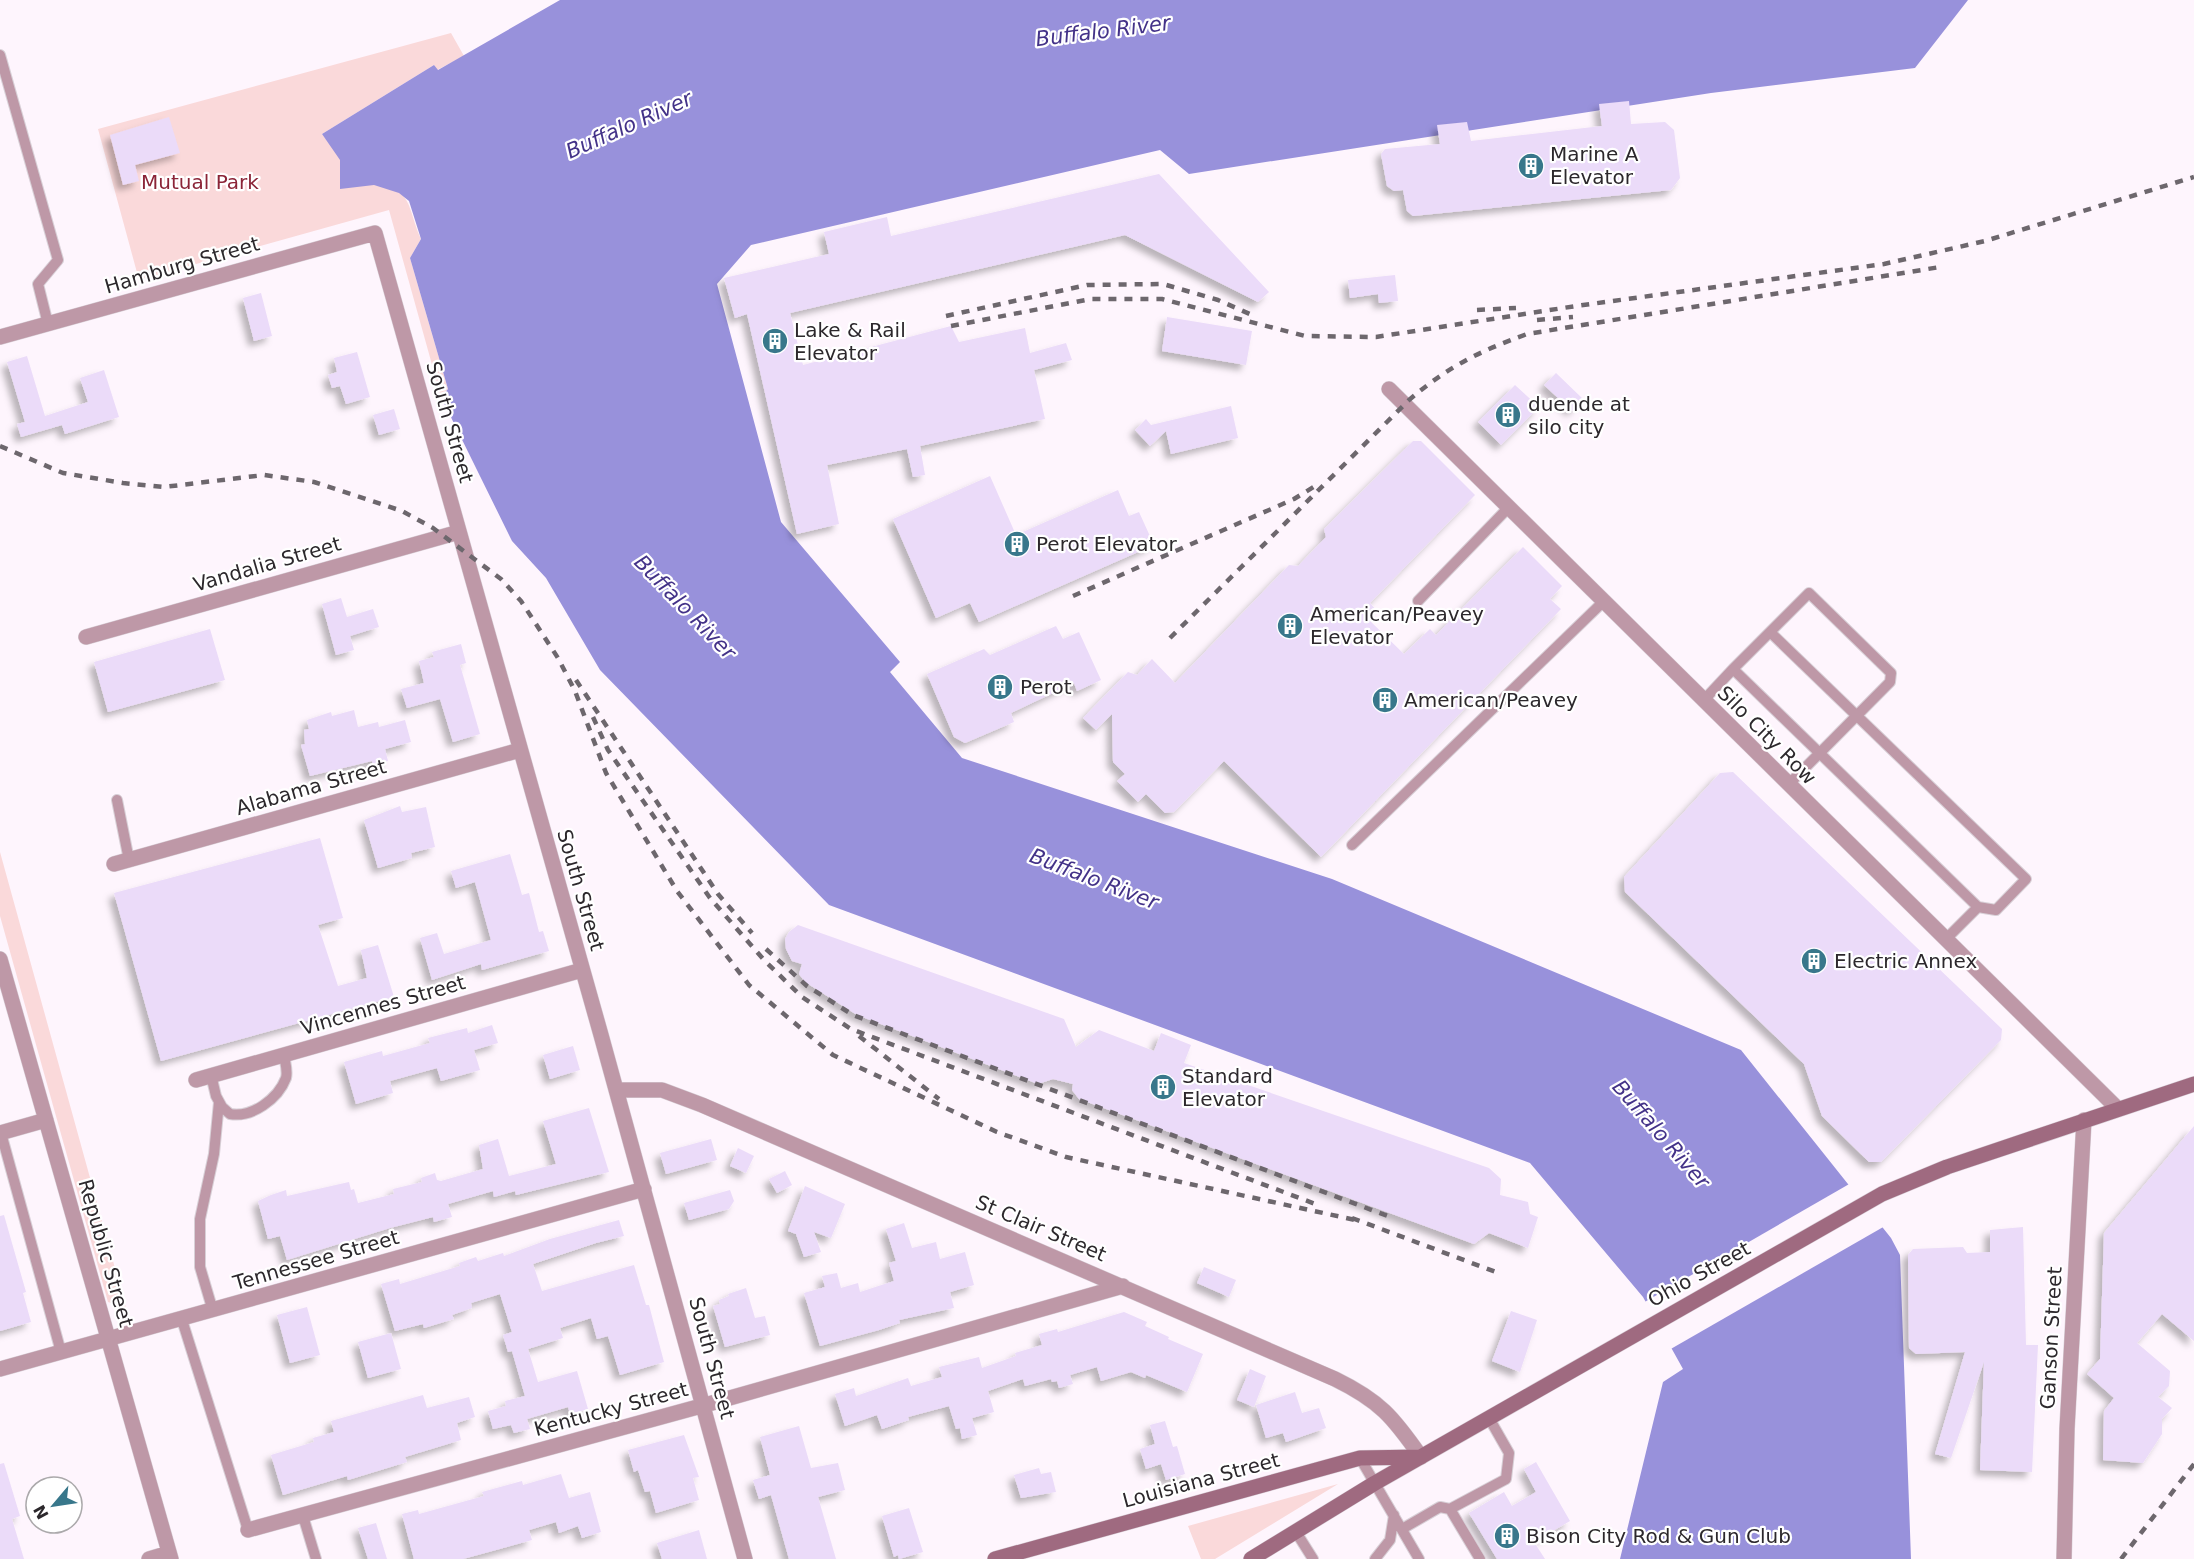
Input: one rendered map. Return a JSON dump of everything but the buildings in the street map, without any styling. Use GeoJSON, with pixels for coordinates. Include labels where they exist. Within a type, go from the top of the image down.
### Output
{"type":"FeatureCollection","features":[{"type":"Feature","properties":{"kind":"street","name":"Hamburg Street"},"geometry":{"type":"LineString","coordinates":[[0,337],[375,233]]}},
{"type":"Feature","properties":{"kind":"street","name":"South Street"},"geometry":{"type":"LineString","coordinates":[[375,233],[705,1405],[745,1559]]}},
{"type":"Feature","properties":{"kind":"street","name":"Silo City Row"},"geometry":{"type":"LineString","coordinates":[[1389,389],[2117,1108]]}},
{"type":"Feature","properties":{"kind":"street","name":"Vandalia Street"},"geometry":{"type":"LineString","coordinates":[[86,637],[459,532]]}},
{"type":"Feature","properties":{"kind":"street","name":"Alabama Street"},"geometry":{"type":"LineString","coordinates":[[114,864],[520,750]]}},
{"type":"Feature","properties":{"kind":"street","name":"Republic Street"},"geometry":{"type":"LineString","coordinates":[[0,959],[170,1556]]}},
{"type":"Feature","properties":{"kind":"street","name":"Vincennes Street"},"geometry":{"type":"LineString","coordinates":[[203,1077],[582,970]]}},
{"type":"Feature","properties":{"kind":"street","name":"Ohio Street"},"geometry":{"type":"LineString","coordinates":[[1251,1559],[1375,1483],[1882,1194],[1947,1167],[2194,1084]]}},
{"type":"Feature","properties":{"kind":"street","name":"St Clair Street"},"geometry":{"type":"LineString","coordinates":[[616,1089],[662,1090],[702,1105],[1123,1286],[1368,1395],[1399,1426],[1421,1457]]}},
{"type":"Feature","properties":{"kind":"street"},"geometry":{"type":"LineString","coordinates":[[1,1133],[46,1120]]}},
{"type":"Feature","properties":{"kind":"street","name":"Ganson Street"},"geometry":{"type":"LineString","coordinates":[[2064,1559],[2067,1429],[2084,1120]]}},
{"type":"Feature","properties":{"kind":"street","name":"Tennessee Street"},"geometry":{"type":"LineString","coordinates":[[0,1369],[182,1320],[644,1189]]}},
{"type":"Feature","properties":{"kind":"street","name":"Kentucky Street"},"geometry":{"type":"LineString","coordinates":[[248,1530],[705,1405],[1123,1286]]}},
{"type":"Feature","properties":{"kind":"street","name":"Louisiana Street"},"geometry":{"type":"LineString","coordinates":[[995,1559],[1360,1458],[1421,1457]]}},
{"type":"Feature","properties":{"kind":"street"},"geometry":{"type":"LineString","coordinates":[[149,1559],[170,1556]]}},
{"type":"Feature","properties":{"kind":"lane"},"geometry":{"type":"LineString","coordinates":[[0,55],[58,260],[38,284],[48,324]]}},
{"type":"Feature","properties":{"kind":"lane"},"geometry":{"type":"LineString","coordinates":[[1418,601],[1509,507]]}},
{"type":"Feature","properties":{"kind":"lane"},"geometry":{"type":"LineString","coordinates":[[1703,700],[1809,593],[1891,673],[1890,682],[1788,785]]}},
{"type":"Feature","properties":{"kind":"lane"},"geometry":{"type":"LineString","coordinates":[[1352,845],[1603,602]]}},
{"type":"Feature","properties":{"kind":"lane"},"geometry":{"type":"LineString","coordinates":[[1733,669],[1978,908],[1996,910],[2026,879],[1770,632]]}},
{"type":"Feature","properties":{"kind":"lane"},"geometry":{"type":"LineString","coordinates":[[117,800],[129,860]]}},
{"type":"Feature","properties":{"kind":"lane"},"geometry":{"type":"LineString","coordinates":[[1946,940],[1978,908]]}},
{"type":"Feature","properties":{"kind":"lane"},"geometry":{"type":"LineString","coordinates":[[203,1077],[219,1102],[230,1114],[247,1113],[270,1100],[285,1080],[284,1055]]}},
{"type":"Feature","properties":{"kind":"lane"},"geometry":{"type":"LineString","coordinates":[[213,1311],[200,1266],[200,1219],[214,1154],[219,1102]]}},
{"type":"Feature","properties":{"kind":"lane"},"geometry":{"type":"LineString","coordinates":[[1,1133],[61,1352]]}},
{"type":"Feature","properties":{"kind":"lane"},"geometry":{"type":"LineString","coordinates":[[182,1320],[248,1530]]}},
{"type":"Feature","properties":{"kind":"lane"},"geometry":{"type":"LineString","coordinates":[[1402,1529],[1440,1507],[1450,1509],[1506,1479],[1509,1453],[1489,1418]]}},
{"type":"Feature","properties":{"kind":"lane"},"geometry":{"type":"LineString","coordinates":[[1360,1458],[1419,1559]]}},
{"type":"Feature","properties":{"kind":"lane"},"geometry":{"type":"LineString","coordinates":[[1450,1509],[1480,1559]]}},
{"type":"Feature","properties":{"kind":"lane"},"geometry":{"type":"LineString","coordinates":[[1375,1559],[1390,1540],[1394,1515]]}},
{"type":"Feature","properties":{"kind":"lane"},"geometry":{"type":"LineString","coordinates":[[303,1516],[316,1559]]}},
{"type":"Feature","properties":{"kind":"lane"},"geometry":{"type":"LineString","coordinates":[[1296,1532],[1313,1559]]}},
{"type":"Feature","properties":{"kind":"green space","name":"Mutual Park"},"geometry":{"type":"Polygon","coordinates":[[[451,33],[464,56],[437,70],[434,65],[322,134],[361,184],[391,188],[405,198],[409,206],[421,239],[410,258],[448,389],[441,397],[389,210],[139,280],[98,129],[451,33]]]}},
{"type":"Feature","properties":{"kind":"green space"},"geometry":{"type":"Polygon","coordinates":[[[0,852],[126,1308],[108,1302],[0,916],[0,852]]]}},
{"type":"Feature","properties":{"kind":"green space"},"geometry":{"type":"Polygon","coordinates":[[[1338,1484],[1215,1559],[1201,1559],[1188,1526],[1338,1484]]]}},
{"type":"Feature","properties":{"kind":"water","name":"Buffalo River"},"geometry":{"type":"Polygon","coordinates":[[[560,0],[1968,0],[1915,68],[1711,93],[1189,174],[1160,150],[751,245],[717,284],[781,522],[900,662],[890,672],[962,758],[1332,879],[1741,1050],[1891,1238],[1900,1255],[1911,1559],[1620,1559],[1663,1382],[1683,1369],[1643,1297],[1530,1163],[829,905],[600,670],[546,578],[512,541],[441,397],[448,389],[410,258],[421,239],[409,201],[399,193],[374,185],[340,189],[340,160],[322,134],[434,65],[438,70],[560,0]]]}},
{"type":"Feature","properties":{"kind":"pier"},"geometry":{"type":"Polygon","coordinates":[[[1851,1183],[1885,1226],[1669,1350],[1643,1303],[1851,1183]]]}},
{"type":"Feature","properties":{"kind":"railway"},"geometry":{"type":"LineString","coordinates":[[951,326],[1091,299],[1162,299],[1305,336],[1376,337],[1576,306],[1884,264],[1985,241],[2194,177]]}},
{"type":"Feature","properties":{"kind":"railway"},"geometry":{"type":"LineString","coordinates":[[1170,638],[1409,400],[1437,378],[1479,354],[1527,334],[1940,267]]}},
{"type":"Feature","properties":{"kind":"railway"},"geometry":{"type":"LineString","coordinates":[[946,316],[1087,285],[1163,284],[1218,300],[1252,315]]}},
{"type":"Feature","properties":{"kind":"railway"},"geometry":{"type":"LineString","coordinates":[[1477,310],[1516,308]]}},
{"type":"Feature","properties":{"kind":"railway"},"geometry":{"type":"LineString","coordinates":[[1537,320],[1573,317]]}},
{"type":"Feature","properties":{"kind":"railway"},"geometry":{"type":"LineString","coordinates":[[0,446],[63,473],[123,483],[164,487],[264,475],[314,482],[402,511],[433,528],[501,579],[521,601],[558,658],[575,691],[606,773],[677,891],[749,985],[833,1055],[997,1132],[1066,1157],[1360,1221]]}},
{"type":"Feature","properties":{"kind":"railway"},"geometry":{"type":"LineString","coordinates":[[1073,596],[1294,499],[1320,483]]}},
{"type":"Feature","properties":{"kind":"railway"},"geometry":{"type":"LineString","coordinates":[[576,680],[718,894],[752,933]]}},
{"type":"Feature","properties":{"kind":"railway"},"geometry":{"type":"LineString","coordinates":[[593,717],[608,750],[710,898],[764,960],[802,997],[851,1029],[1318,1205]]}},
{"type":"Feature","properties":{"kind":"railway"},"geometry":{"type":"LineString","coordinates":[[766,949],[807,986],[853,1015],[1393,1218]]}},
{"type":"Feature","properties":{"kind":"railway"},"geometry":{"type":"LineString","coordinates":[[859,1036],[939,1099]]}},
{"type":"Feature","properties":{"kind":"railway"},"geometry":{"type":"LineString","coordinates":[[1352,1218],[1501,1274]]}},
{"type":"Feature","properties":{"kind":"railway"},"geometry":{"type":"LineString","coordinates":[[2121,1559],[2194,1464]]}},
{"type":"Feature","properties":{"kind":"place","name":"Marine A Elevator"},"geometry":{"type":"Point","coordinates":[1531,166]}},
{"type":"Feature","properties":{"kind":"place","name":"Lake & Rail Elevator"},"geometry":{"type":"Point","coordinates":[775,341]}},
{"type":"Feature","properties":{"kind":"place","name":"duende at silo city"},"geometry":{"type":"Point","coordinates":[1508,415]}},
{"type":"Feature","properties":{"kind":"place","name":"Perot Elevator"},"geometry":{"type":"Point","coordinates":[1017,544]}},
{"type":"Feature","properties":{"kind":"place","name":"American/Peavey Elevator"},"geometry":{"type":"Point","coordinates":[1290,626]}},
{"type":"Feature","properties":{"kind":"place","name":"Perot"},"geometry":{"type":"Point","coordinates":[1000,687]}},
{"type":"Feature","properties":{"kind":"place","name":"American/Peavey"},"geometry":{"type":"Point","coordinates":[1385,700]}},
{"type":"Feature","properties":{"kind":"place","name":"Electric Annex"},"geometry":{"type":"Point","coordinates":[1814,961]}},
{"type":"Feature","properties":{"kind":"place","name":"Standard Elevator"},"geometry":{"type":"Point","coordinates":[1163,1087]}},
{"type":"Feature","properties":{"kind":"place","name":"Bison City Rod & Gun Club"},"geometry":{"type":"Point","coordinates":[1507,1536]}}]}
